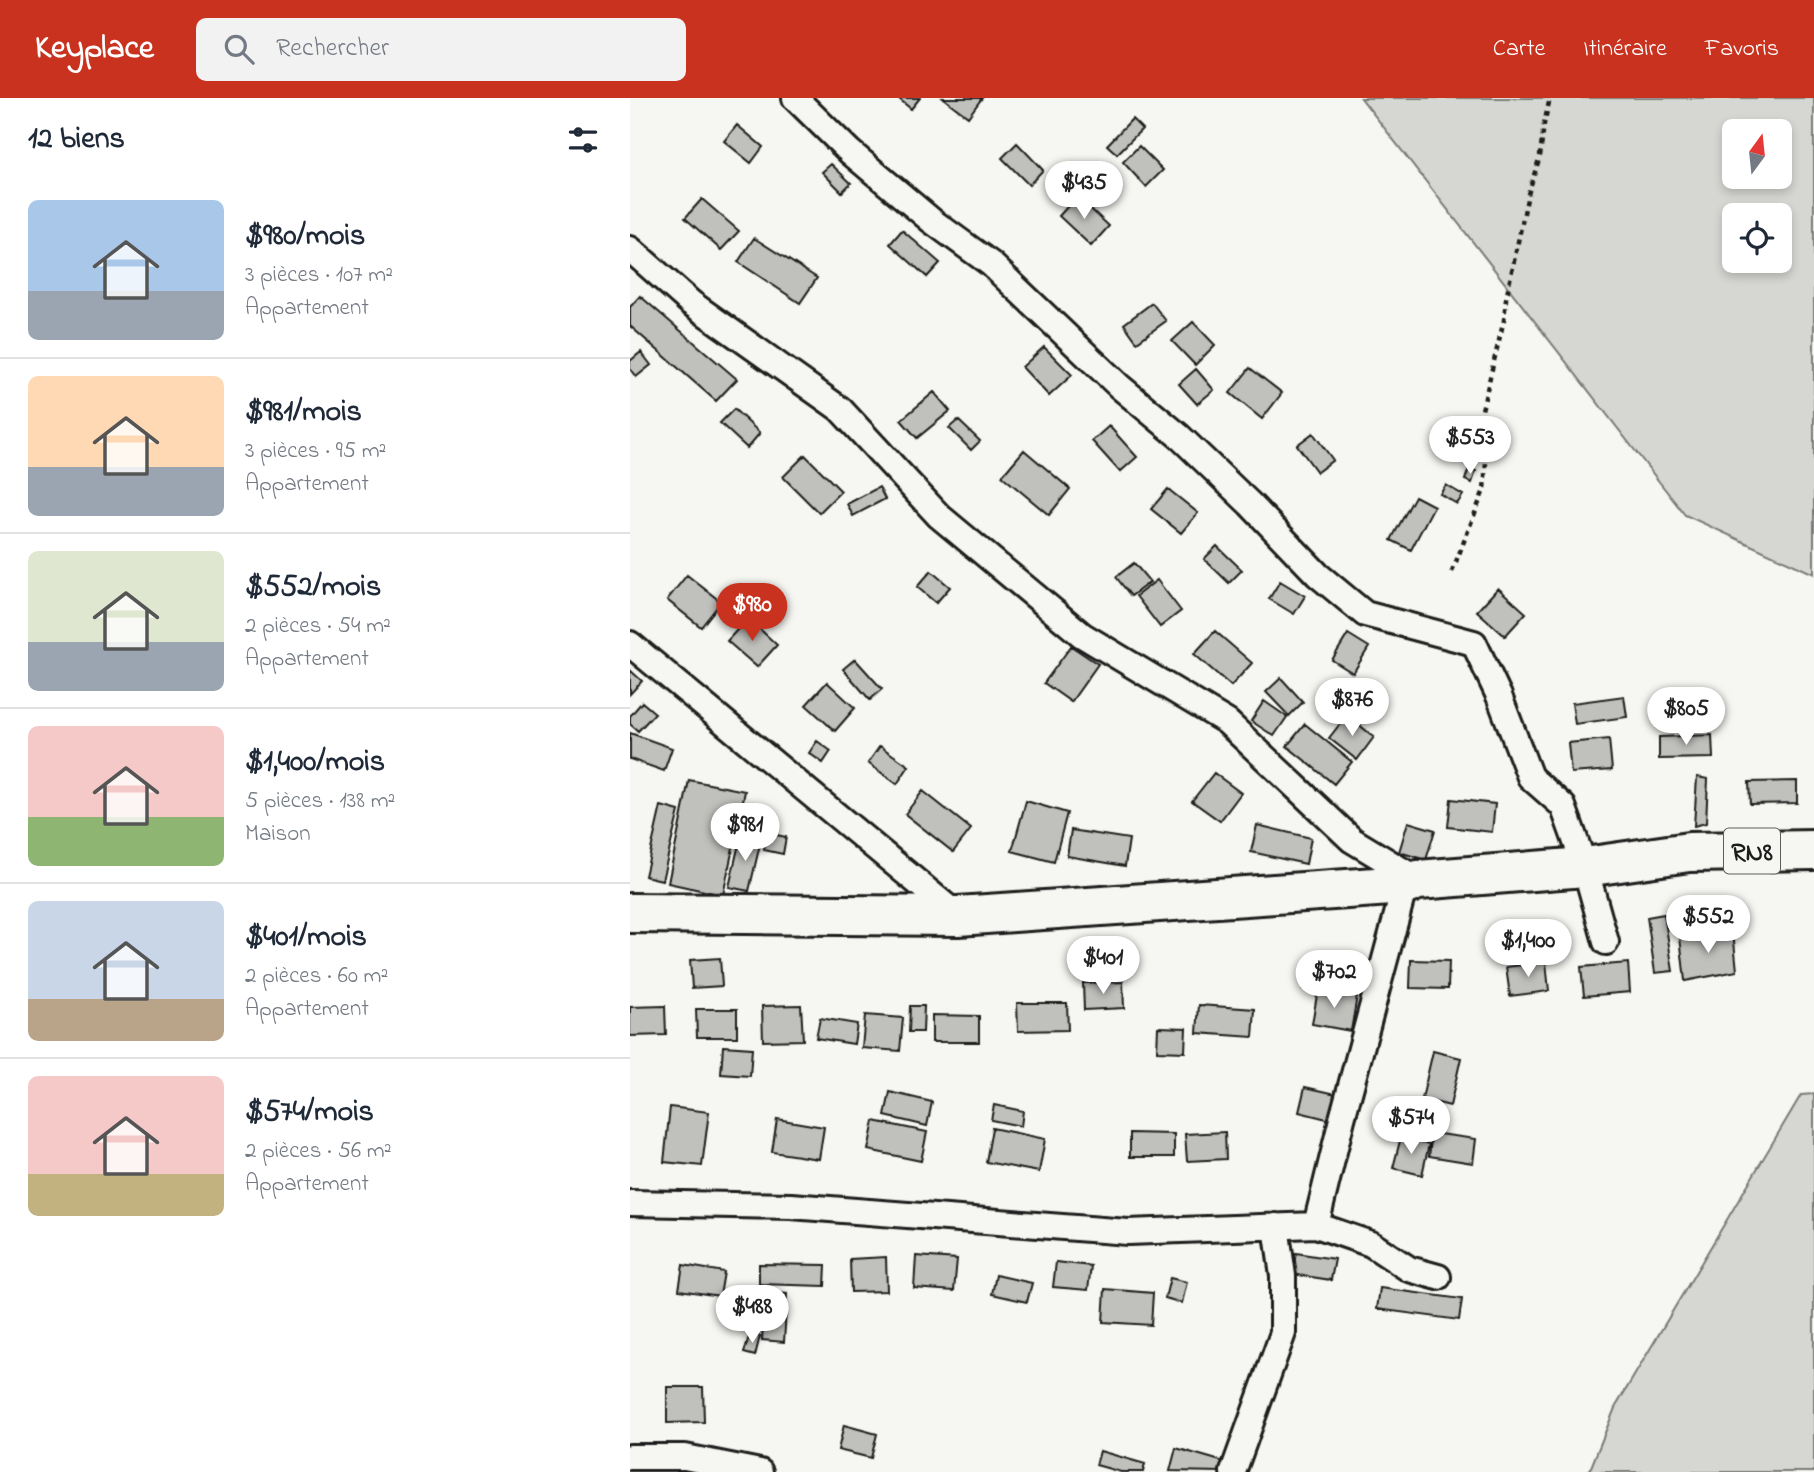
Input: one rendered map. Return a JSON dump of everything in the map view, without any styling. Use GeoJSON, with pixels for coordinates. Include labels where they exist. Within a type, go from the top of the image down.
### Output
{"type":"FeatureCollection","features":[{"type":"Feature","properties":{"kind":"main road","name":"RN8"},"geometry":{"type":"LineString","coordinates":[[630,914],[958,916],[1585,867],[1689,852],[1814,850]]}},
{"type":"Feature","properties":{"kind":"street"},"geometry":{"type":"LineString","coordinates":[[795,98],[850,152],[932,221],[990,264],[1062,334],[1199,454],[1318,575],[1365,614],[1474,643],[1504,707],[1530,777],[1563,806],[1585,867],[1605,942]]}},
{"type":"Feature","properties":{"kind":"street"},"geometry":{"type":"LineString","coordinates":[[630,249],[691,303],[840,409],[939,516],[1082,635],[1227,722],[1352,840],[1411,882],[1342,1119],[1316,1225]]}},
{"type":"Feature","properties":{"kind":"street"},"geometry":{"type":"LineString","coordinates":[[630,644],[958,916]]}},
{"type":"Feature","properties":{"kind":"street"},"geometry":{"type":"LineString","coordinates":[[630,1203],[791,1206],[1128,1232],[1316,1225],[1371,1244],[1409,1269],[1438,1277]]}},
{"type":"Feature","properties":{"kind":"street"},"geometry":{"type":"LineString","coordinates":[[1233,1472],[1283,1333],[1283,1276],[1276,1226]]}},
{"type":"Feature","properties":{"kind":"street"},"geometry":{"type":"LineString","coordinates":[[630,1457],[685,1457],[760,1472]]}},
{"type":"Feature","properties":{"kind":"path"},"geometry":{"type":"LineString","coordinates":[[1452,572],[1484,490],[1486,462],[1479,440],[1480,418],[1504,320],[1528,194],[1540,156],[1550,98]]}},
{"type":"Feature","properties":{"kind":"shaded area"},"geometry":{"type":"Polygon","coordinates":[[[1361,98],[1814,98],[1814,574],[1685,515],[1361,98]]]}},
{"type":"Feature","properties":{"kind":"shaded area"},"geometry":{"type":"Polygon","coordinates":[[[1814,1094],[1814,1472],[1589,1472],[1615,1408],[1801,1095],[1814,1094]]]}},
{"type":"Feature","properties":{"kind":"building"},"geometry":{"type":"Polygon","coordinates":[[[898,98],[920,98],[911,109],[898,98]]]}},
{"type":"Feature","properties":{"kind":"building"},"geometry":{"type":"Polygon","coordinates":[[[943,98],[982,98],[968,117],[943,98]]]}},
{"type":"Feature","properties":{"kind":"building"},"geometry":{"type":"Polygon","coordinates":[[[1132,119],[1142,129],[1117,154],[1107,145],[1132,119]]]}},
{"type":"Feature","properties":{"kind":"building"},"geometry":{"type":"Polygon","coordinates":[[[737,125],[763,147],[751,163],[724,141],[737,125]]]}},
{"type":"Feature","properties":{"kind":"building"},"geometry":{"type":"Polygon","coordinates":[[[1017,143],[1043,170],[1029,185],[1002,158],[1017,143]]]}},
{"type":"Feature","properties":{"kind":"building"},"geometry":{"type":"Polygon","coordinates":[[[1139,146],[1163,170],[1146,187],[1123,162],[1139,146]]]}},
{"type":"Feature","properties":{"kind":"building"},"geometry":{"type":"Polygon","coordinates":[[[831,164],[851,183],[842,192],[822,172],[831,164]]]}},
{"type":"Feature","properties":{"kind":"building"},"geometry":{"type":"Polygon","coordinates":[[[1077,196],[1109,226],[1091,246],[1059,216],[1077,196]]]}},
{"type":"Feature","properties":{"kind":"building"},"geometry":{"type":"Polygon","coordinates":[[[702,199],[739,231],[721,250],[685,218],[702,199]]]}},
{"type":"Feature","properties":{"kind":"building"},"geometry":{"type":"Polygon","coordinates":[[[902,230],[940,263],[927,277],[890,244],[902,230]]]}},
{"type":"Feature","properties":{"kind":"building"},"geometry":{"type":"Polygon","coordinates":[[[754,238],[817,278],[800,303],[738,262],[754,238]]]}},
{"type":"Feature","properties":{"kind":"building"},"geometry":{"type":"Polygon","coordinates":[[[640,296],[737,379],[716,401],[630,326],[630,307],[640,296]]]}},
{"type":"Feature","properties":{"kind":"building"},"geometry":{"type":"Polygon","coordinates":[[[1152,303],[1166,321],[1137,342],[1124,324],[1152,303]]]}},
{"type":"Feature","properties":{"kind":"building"},"geometry":{"type":"Polygon","coordinates":[[[1193,322],[1215,345],[1195,365],[1172,341],[1193,322]]]}},
{"type":"Feature","properties":{"kind":"building"},"geometry":{"type":"Polygon","coordinates":[[[1044,347],[1072,375],[1049,396],[1022,367],[1044,347]]]}},
{"type":"Feature","properties":{"kind":"building"},"geometry":{"type":"Polygon","coordinates":[[[641,352],[651,365],[636,377],[630,369],[630,361],[641,352]]]}},
{"type":"Feature","properties":{"kind":"building"},"geometry":{"type":"Polygon","coordinates":[[[1250,368],[1282,393],[1262,419],[1230,393],[1250,368]]]}},
{"type":"Feature","properties":{"kind":"building"},"geometry":{"type":"Polygon","coordinates":[[[1196,369],[1214,390],[1197,404],[1179,384],[1196,369]]]}},
{"type":"Feature","properties":{"kind":"building"},"geometry":{"type":"Polygon","coordinates":[[[934,392],[950,411],[917,438],[901,420],[934,392]]]}},
{"type":"Feature","properties":{"kind":"building"},"geometry":{"type":"Polygon","coordinates":[[[734,409],[760,433],[747,448],[720,423],[734,409]]]}},
{"type":"Feature","properties":{"kind":"building"},"geometry":{"type":"Polygon","coordinates":[[[958,420],[980,441],[971,450],[949,428],[958,420]]]}},
{"type":"Feature","properties":{"kind":"building"},"geometry":{"type":"Polygon","coordinates":[[[1109,426],[1137,457],[1120,472],[1092,441],[1109,426]]]}},
{"type":"Feature","properties":{"kind":"building"},"geometry":{"type":"Polygon","coordinates":[[[1313,433],[1333,460],[1317,472],[1297,445],[1313,433]]]}},
{"type":"Feature","properties":{"kind":"building"},"geometry":{"type":"Polygon","coordinates":[[[1024,450],[1070,489],[1049,515],[1002,476],[1024,450]]]}},
{"type":"Feature","properties":{"kind":"building"},"geometry":{"type":"Polygon","coordinates":[[[805,455],[841,491],[819,513],[783,477],[805,455]]]}},
{"type":"Feature","properties":{"kind":"building"},"geometry":{"type":"Polygon","coordinates":[[[1469,468],[1476,471],[1472,483],[1465,480],[1469,468]]]}},
{"type":"Feature","properties":{"kind":"building"},"geometry":{"type":"Polygon","coordinates":[[[1446,485],[1463,495],[1457,504],[1440,494],[1446,485]]]}},
{"type":"Feature","properties":{"kind":"building"},"geometry":{"type":"Polygon","coordinates":[[[879,487],[885,499],[853,516],[847,504],[879,487]]]}},
{"type":"Feature","properties":{"kind":"building"},"geometry":{"type":"Polygon","coordinates":[[[1168,489],[1198,513],[1181,533],[1151,509],[1168,489]]]}},
{"type":"Feature","properties":{"kind":"building"},"geometry":{"type":"Polygon","coordinates":[[[1415,496],[1434,506],[1411,550],[1391,540],[1415,496]]]}},
{"type":"Feature","properties":{"kind":"building"},"geometry":{"type":"Polygon","coordinates":[[[1217,546],[1242,570],[1229,583],[1204,559],[1217,546]]]}},
{"type":"Feature","properties":{"kind":"building"},"geometry":{"type":"Polygon","coordinates":[[[1134,563],[1150,582],[1131,596],[1116,577],[1134,563]]]}},
{"type":"Feature","properties":{"kind":"building"},"geometry":{"type":"Polygon","coordinates":[[[931,571],[950,587],[936,603],[917,587],[931,571]]]}},
{"type":"Feature","properties":{"kind":"building"},"geometry":{"type":"Polygon","coordinates":[[[687,575],[721,602],[701,627],[667,600],[687,575]]]}},
{"type":"Feature","properties":{"kind":"building"},"geometry":{"type":"Polygon","coordinates":[[[1157,580],[1181,611],[1160,627],[1136,596],[1157,580]]]}},
{"type":"Feature","properties":{"kind":"building"},"geometry":{"type":"Polygon","coordinates":[[[1280,581],[1305,596],[1294,614],[1269,599],[1280,581]]]}},
{"type":"Feature","properties":{"kind":"building"},"geometry":{"type":"Polygon","coordinates":[[[1498,588],[1526,613],[1505,636],[1477,611],[1498,588]]]}},
{"type":"Feature","properties":{"kind":"building"},"geometry":{"type":"Polygon","coordinates":[[[748,618],[777,645],[757,667],[727,641],[748,618]]]}},
{"type":"Feature","properties":{"kind":"building"},"geometry":{"type":"Polygon","coordinates":[[[1215,631],[1252,663],[1231,686],[1194,654],[1215,631]]]}},
{"type":"Feature","properties":{"kind":"building"},"geometry":{"type":"Polygon","coordinates":[[[1348,634],[1369,647],[1353,673],[1332,660],[1348,634]]]}},
{"type":"Feature","properties":{"kind":"building"},"geometry":{"type":"Polygon","coordinates":[[[1071,646],[1098,664],[1071,702],[1044,683],[1071,646]]]}},
{"type":"Feature","properties":{"kind":"building"},"geometry":{"type":"Polygon","coordinates":[[[855,659],[882,689],[870,700],[843,669],[855,659]]]}},
{"type":"Feature","properties":{"kind":"building"},"geometry":{"type":"Polygon","coordinates":[[[630,670],[642,681],[630,694],[630,670]]]}},
{"type":"Feature","properties":{"kind":"building"},"geometry":{"type":"Polygon","coordinates":[[[1281,678],[1303,702],[1289,716],[1266,692],[1281,678]]]}},
{"type":"Feature","properties":{"kind":"building"},"geometry":{"type":"Polygon","coordinates":[[[827,682],[855,708],[835,731],[806,705],[827,682]]]}},
{"type":"Feature","properties":{"kind":"building"},"geometry":{"type":"Polygon","coordinates":[[[1624,696],[1627,717],[1575,724],[1572,703],[1624,696]]]}},
{"type":"Feature","properties":{"kind":"building"},"geometry":{"type":"Polygon","coordinates":[[[1264,701],[1287,717],[1274,736],[1251,721],[1264,701]]]}},
{"type":"Feature","properties":{"kind":"building"},"geometry":{"type":"Polygon","coordinates":[[[642,702],[655,713],[638,731],[630,724],[630,716],[642,702]]]}},
{"type":"Feature","properties":{"kind":"building"},"geometry":{"type":"Polygon","coordinates":[[[1347,715],[1374,737],[1357,760],[1329,738],[1347,715]]]}},
{"type":"Feature","properties":{"kind":"building"},"geometry":{"type":"Polygon","coordinates":[[[1305,724],[1352,762],[1334,784],[1287,746],[1305,724]]]}},
{"type":"Feature","properties":{"kind":"building"},"geometry":{"type":"Polygon","coordinates":[[[630,733],[672,748],[664,771],[630,759],[630,733]]]}},
{"type":"Feature","properties":{"kind":"building"},"geometry":{"type":"Polygon","coordinates":[[[1712,735],[1713,758],[1659,759],[1659,737],[1712,735]]]}},
{"type":"Feature","properties":{"kind":"building"},"geometry":{"type":"Polygon","coordinates":[[[1609,739],[1612,770],[1571,773],[1568,743],[1609,739]]]}},
{"type":"Feature","properties":{"kind":"building"},"geometry":{"type":"Polygon","coordinates":[[[817,741],[831,751],[823,763],[809,753],[817,741]]]}},
{"type":"Feature","properties":{"kind":"building"},"geometry":{"type":"Polygon","coordinates":[[[880,746],[909,766],[897,784],[868,763],[880,746]]]}},
{"type":"Feature","properties":{"kind":"building"},"geometry":{"type":"Polygon","coordinates":[[[1214,773],[1241,793],[1220,821],[1192,801],[1214,773]]]}},
{"type":"Feature","properties":{"kind":"building"},"geometry":{"type":"Polygon","coordinates":[[[1697,777],[1708,779],[1706,823],[1694,826],[1697,777]]]}},
{"type":"Feature","properties":{"kind":"building"},"geometry":{"type":"Polygon","coordinates":[[[689,780],[745,791],[723,895],[668,883],[689,780]]]}},
{"type":"Feature","properties":{"kind":"building"},"geometry":{"type":"Polygon","coordinates":[[[1797,781],[1797,803],[1750,804],[1749,782],[1797,781]]]}},
{"type":"Feature","properties":{"kind":"building"},"geometry":{"type":"Polygon","coordinates":[[[923,791],[971,829],[953,852],[905,814],[923,791]]]}},
{"type":"Feature","properties":{"kind":"building"},"geometry":{"type":"Polygon","coordinates":[[[1451,799],[1495,804],[1492,832],[1448,827],[1451,799]]]}},
{"type":"Feature","properties":{"kind":"building"},"geometry":{"type":"Polygon","coordinates":[[[1026,801],[1067,813],[1054,862],[1012,851],[1026,801]]]}},
{"type":"Feature","properties":{"kind":"building"},"geometry":{"type":"Polygon","coordinates":[[[661,806],[679,811],[662,880],[645,876],[661,806]]]}},
{"type":"Feature","properties":{"kind":"building"},"geometry":{"type":"Polygon","coordinates":[[[1408,822],[1435,830],[1426,860],[1399,852],[1408,822]]]}},
{"type":"Feature","properties":{"kind":"building"},"geometry":{"type":"Polygon","coordinates":[[[1257,825],[1311,838],[1306,864],[1251,852],[1257,825]]]}},
{"type":"Feature","properties":{"kind":"building"},"geometry":{"type":"Polygon","coordinates":[[[1071,830],[1129,839],[1125,866],[1067,856],[1071,830]]]}},
{"type":"Feature","properties":{"kind":"building"},"geometry":{"type":"Polygon","coordinates":[[[767,833],[786,837],[783,854],[764,850],[767,833]]]}},
{"type":"Feature","properties":{"kind":"building"},"geometry":{"type":"Polygon","coordinates":[[[741,835],[761,840],[749,891],[729,887],[741,835]]]}},
{"type":"Feature","properties":{"kind":"building"},"geometry":{"type":"Polygon","coordinates":[[[1664,914],[1673,971],[1655,973],[1647,917],[1664,914]]]}},
{"type":"Feature","properties":{"kind":"building"},"geometry":{"type":"Polygon","coordinates":[[[1733,931],[1737,971],[1685,981],[1680,937],[1733,931]]]}},
{"type":"Feature","properties":{"kind":"building"},"geometry":{"type":"Polygon","coordinates":[[[720,958],[722,986],[692,988],[690,960],[720,958]]]}},
{"type":"Feature","properties":{"kind":"building"},"geometry":{"type":"Polygon","coordinates":[[[1411,960],[1449,961],[1448,989],[1410,988],[1411,960]]]}},
{"type":"Feature","properties":{"kind":"building"},"geometry":{"type":"Polygon","coordinates":[[[1546,962],[1549,991],[1510,996],[1506,967],[1546,962]]]}},
{"type":"Feature","properties":{"kind":"building"},"geometry":{"type":"Polygon","coordinates":[[[1628,963],[1630,992],[1584,996],[1581,967],[1628,963]]]}},
{"type":"Feature","properties":{"kind":"building"},"geometry":{"type":"Polygon","coordinates":[[[1344,966],[1345,986],[1303,989],[1302,968],[1344,966]]]}},
{"type":"Feature","properties":{"kind":"building"},"geometry":{"type":"Polygon","coordinates":[[[1123,982],[1124,1008],[1084,1010],[1083,983],[1123,982]]]}},
{"type":"Feature","properties":{"kind":"building"},"geometry":{"type":"Polygon","coordinates":[[[1318,989],[1357,996],[1351,1031],[1312,1024],[1318,989]]]}},
{"type":"Feature","properties":{"kind":"building"},"geometry":{"type":"Polygon","coordinates":[[[1017,1003],[1067,1003],[1068,1030],[1018,1031],[1017,1003]]]}},
{"type":"Feature","properties":{"kind":"building"},"geometry":{"type":"Polygon","coordinates":[[[801,1005],[803,1040],[763,1041],[762,1006],[801,1005]]]}},
{"type":"Feature","properties":{"kind":"building"},"geometry":{"type":"Polygon","coordinates":[[[1199,1005],[1255,1009],[1253,1037],[1197,1033],[1199,1005]]]}},
{"type":"Feature","properties":{"kind":"building"},"geometry":{"type":"Polygon","coordinates":[[[665,1006],[666,1035],[630,1036],[630,1007],[665,1006]]]}},
{"type":"Feature","properties":{"kind":"building"},"geometry":{"type":"Polygon","coordinates":[[[910,1006],[924,1006],[923,1032],[909,1032],[910,1006]]]}},
{"type":"Feature","properties":{"kind":"building"},"geometry":{"type":"Polygon","coordinates":[[[696,1009],[737,1009],[737,1037],[697,1037],[696,1009]]]}},
{"type":"Feature","properties":{"kind":"building"},"geometry":{"type":"Polygon","coordinates":[[[865,1015],[903,1018],[900,1051],[862,1048],[865,1015]]]}},
{"type":"Feature","properties":{"kind":"building"},"geometry":{"type":"Polygon","coordinates":[[[932,1015],[979,1016],[979,1042],[932,1042],[932,1015]]]}},
{"type":"Feature","properties":{"kind":"building"},"geometry":{"type":"Polygon","coordinates":[[[820,1018],[857,1024],[854,1044],[816,1038],[820,1018]]]}},
{"type":"Feature","properties":{"kind":"building"},"geometry":{"type":"Polygon","coordinates":[[[1158,1027],[1186,1028],[1185,1052],[1157,1051],[1158,1027]]]}},
{"type":"Feature","properties":{"kind":"building"},"geometry":{"type":"Polygon","coordinates":[[[723,1046],[752,1048],[750,1076],[721,1074],[723,1046]]]}},
{"type":"Feature","properties":{"kind":"building"},"geometry":{"type":"Polygon","coordinates":[[[1433,1051],[1461,1058],[1450,1106],[1422,1099],[1433,1051]]]}},
{"type":"Feature","properties":{"kind":"building"},"geometry":{"type":"Polygon","coordinates":[[[1305,1087],[1345,1096],[1339,1122],[1299,1112],[1305,1087]]]}},
{"type":"Feature","properties":{"kind":"building"},"geometry":{"type":"Polygon","coordinates":[[[890,1092],[932,1102],[927,1126],[885,1116],[890,1092]]]}},
{"type":"Feature","properties":{"kind":"building"},"geometry":{"type":"Polygon","coordinates":[[[994,1105],[1023,1111],[1021,1126],[991,1120],[994,1105]]]}},
{"type":"Feature","properties":{"kind":"building"},"geometry":{"type":"Polygon","coordinates":[[[670,1107],[709,1112],[702,1166],[664,1162],[670,1107]]]}},
{"type":"Feature","properties":{"kind":"building"},"geometry":{"type":"Polygon","coordinates":[[[777,1119],[824,1127],[819,1159],[772,1152],[777,1119]]]}},
{"type":"Feature","properties":{"kind":"building"},"geometry":{"type":"Polygon","coordinates":[[[874,1121],[927,1132],[921,1161],[868,1150],[874,1121]]]}},
{"type":"Feature","properties":{"kind":"building"},"geometry":{"type":"Polygon","coordinates":[[[992,1128],[1045,1139],[1039,1172],[986,1162],[992,1128]]]}},
{"type":"Feature","properties":{"kind":"building"},"geometry":{"type":"Polygon","coordinates":[[[1225,1132],[1226,1159],[1187,1161],[1185,1134],[1225,1132]]]}},
{"type":"Feature","properties":{"kind":"building"},"geometry":{"type":"Polygon","coordinates":[[[1130,1133],[1174,1134],[1174,1157],[1130,1157],[1130,1133]]]}},
{"type":"Feature","properties":{"kind":"building"},"geometry":{"type":"Polygon","coordinates":[[[1432,1133],[1476,1139],[1473,1163],[1429,1156],[1432,1133]]]}},
{"type":"Feature","properties":{"kind":"building"},"geometry":{"type":"Polygon","coordinates":[[[1401,1137],[1429,1144],[1422,1175],[1393,1168],[1401,1137]]]}},
{"type":"Feature","properties":{"kind":"building"},"geometry":{"type":"Polygon","coordinates":[[[1296,1253],[1335,1259],[1331,1280],[1292,1274],[1296,1253]]]}},
{"type":"Feature","properties":{"kind":"building"},"geometry":{"type":"Polygon","coordinates":[[[916,1256],[957,1259],[954,1291],[914,1288],[916,1256]]]}},
{"type":"Feature","properties":{"kind":"building"},"geometry":{"type":"Polygon","coordinates":[[[886,1257],[887,1291],[851,1292],[850,1259],[886,1257]]]}},
{"type":"Feature","properties":{"kind":"building"},"geometry":{"type":"Polygon","coordinates":[[[1056,1262],[1091,1266],[1088,1290],[1053,1287],[1056,1262]]]}},
{"type":"Feature","properties":{"kind":"building"},"geometry":{"type":"Polygon","coordinates":[[[759,1264],[826,1265],[825,1286],[759,1284],[759,1264]]]}},
{"type":"Feature","properties":{"kind":"building"},"geometry":{"type":"Polygon","coordinates":[[[683,1265],[724,1272],[720,1296],[679,1290],[683,1265]]]}},
{"type":"Feature","properties":{"kind":"building"},"geometry":{"type":"Polygon","coordinates":[[[996,1275],[1032,1283],[1027,1302],[992,1294],[996,1275]]]}},
{"type":"Feature","properties":{"kind":"building"},"geometry":{"type":"Polygon","coordinates":[[[1170,1278],[1187,1282],[1182,1303],[1165,1298],[1170,1278]]]}},
{"type":"Feature","properties":{"kind":"building"},"geometry":{"type":"Polygon","coordinates":[[[1380,1288],[1462,1299],[1459,1320],[1377,1309],[1380,1288]]]}},
{"type":"Feature","properties":{"kind":"building"},"geometry":{"type":"Polygon","coordinates":[[[1105,1289],[1153,1293],[1151,1325],[1103,1322],[1105,1289]]]}},
{"type":"Feature","properties":{"kind":"building"},"geometry":{"type":"Polygon","coordinates":[[[765,1292],[787,1294],[784,1342],[762,1340],[765,1292]]]}},
{"type":"Feature","properties":{"kind":"building"},"geometry":{"type":"Polygon","coordinates":[[[750,1333],[760,1336],[755,1356],[744,1353],[750,1333]]]}},
{"type":"Feature","properties":{"kind":"building"},"geometry":{"type":"Polygon","coordinates":[[[667,1387],[703,1387],[704,1422],[667,1423],[667,1387]]]}},
{"type":"Feature","properties":{"kind":"building"},"geometry":{"type":"Polygon","coordinates":[[[844,1425],[877,1434],[871,1458],[838,1450],[844,1425]]]}},
{"type":"Feature","properties":{"kind":"building"},"geometry":{"type":"Polygon","coordinates":[[[1176,1448],[1224,1462],[1222,1472],[1170,1471],[1176,1448]]]}},
{"type":"Feature","properties":{"kind":"building"},"geometry":{"type":"Polygon","coordinates":[[[1100,1451],[1145,1464],[1143,1472],[1121,1472],[1096,1465],[1100,1451]]]}}]}
